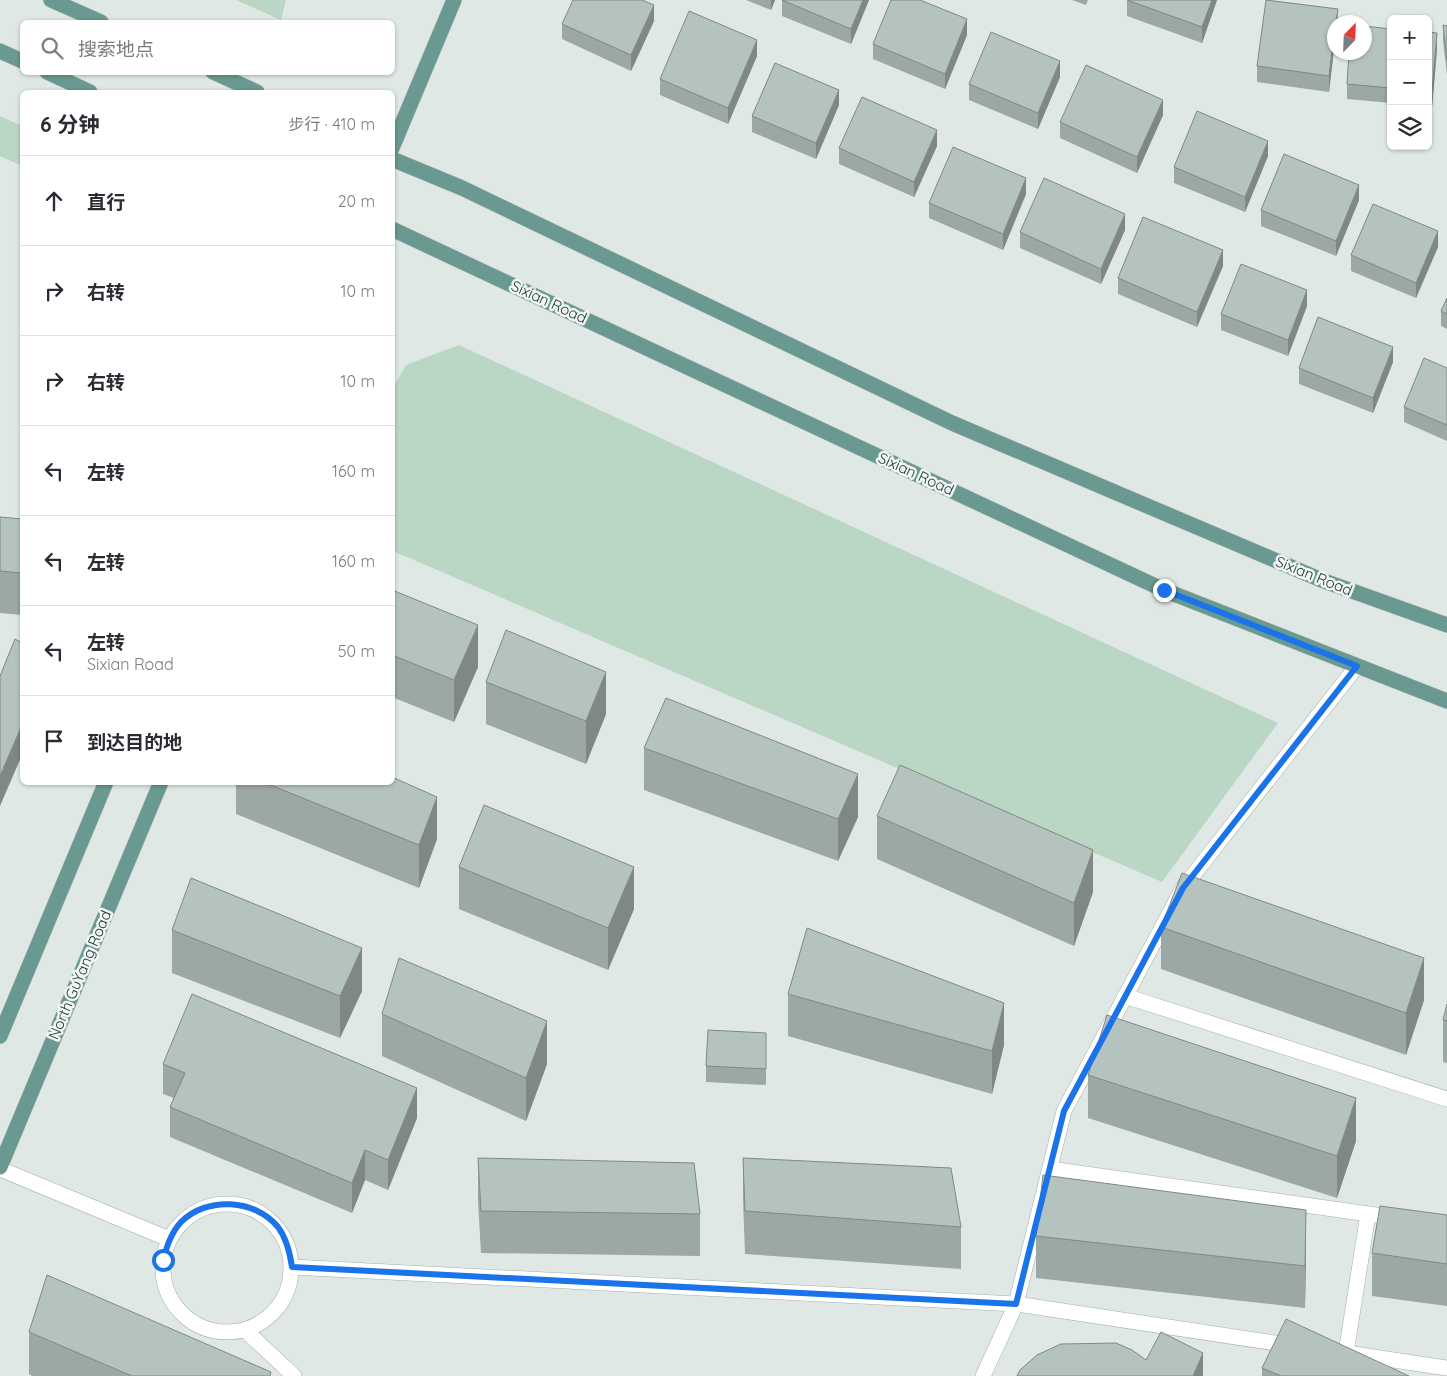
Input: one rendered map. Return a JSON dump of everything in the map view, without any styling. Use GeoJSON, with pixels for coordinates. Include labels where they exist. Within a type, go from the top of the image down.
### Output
{"type":"FeatureCollection","features":[{"type":"Feature","properties":{"kind":"main road"},"geometry":{"type":"LineString","coordinates":[[51,0],[96,20]]}},
{"type":"Feature","properties":{"kind":"main road"},"geometry":{"type":"LineString","coordinates":[[395,141],[454,0]]}},
{"type":"Feature","properties":{"kind":"main road"},"geometry":{"type":"LineString","coordinates":[[0,51],[20,60]]}},
{"type":"Feature","properties":{"kind":"main road"},"geometry":{"type":"LineString","coordinates":[[53,75],[86,90]]}},
{"type":"Feature","properties":{"kind":"main road"},"geometry":{"type":"LineString","coordinates":[[219,75],[252,90]]}},
{"type":"Feature","properties":{"kind":"main road","name":"Sixian Road"},"geometry":{"type":"LineString","coordinates":[[395,159],[462,188],[952,423],[1324,581],[1447,625]]}},
{"type":"Feature","properties":{"kind":"main road","name":"Sixian Road"},"geometry":{"type":"LineString","coordinates":[[395,229],[1164,590],[1447,701]]}},
{"type":"Feature","properties":{"kind":"main road"},"geometry":{"type":"LineString","coordinates":[[0,1036],[105,785]]}},
{"type":"Feature","properties":{"kind":"main road","name":"North GuYang Road"},"geometry":{"type":"LineString","coordinates":[[0,1168],[160,785]]}},
{"type":"Feature","properties":{"kind":"lane"},"geometry":{"type":"LineString","coordinates":[[983,1376],[1016,1304],[1064,1111],[1183,888],[1357,666]]}},
{"type":"Feature","properties":{"kind":"lane"},"geometry":{"type":"LineString","coordinates":[[1125,996],[1447,1099]]}},
{"type":"Feature","properties":{"kind":"lane"},"geometry":{"type":"LineString","coordinates":[[0,1168],[169,1240]]}},
{"type":"Feature","properties":{"kind":"lane"},"geometry":{"type":"LineString","coordinates":[[1050,1169],[1408,1219]]}},
{"type":"Feature","properties":{"kind":"lane"},"geometry":{"type":"LineString","coordinates":[[220,1204],[241,1205],[261,1213],[278,1227],[288,1246],[292,1267],[290,1288],[280,1307],[266,1322],[246,1331],[225,1334],[204,1329],[185,1318],[171,1301],[163,1281],[163,1260],[169,1240],[182,1222],[199,1210],[220,1204]]}},
{"type":"Feature","properties":{"kind":"lane"},"geometry":{"type":"LineString","coordinates":[[1368,1214],[1341,1352],[1447,1368]]}},
{"type":"Feature","properties":{"kind":"lane"},"geometry":{"type":"LineString","coordinates":[[292,1267],[1016,1304],[1307,1348]]}},
{"type":"Feature","properties":{"kind":"lane"},"geometry":{"type":"LineString","coordinates":[[246,1331],[294,1376]]}},
{"type":"Feature","properties":{"kind":"lane"},"geometry":{"type":"LineString","coordinates":[[1279,1360],[1288,1345]]}},
{"type":"Feature","properties":{"kind":"green space"},"geometry":{"type":"Polygon","coordinates":[[[236,0],[286,0],[281,20],[236,0]]]}},
{"type":"Feature","properties":{"kind":"green space"},"geometry":{"type":"Polygon","coordinates":[[[0,116],[20,125],[20,165],[0,156],[0,116]]]}},
{"type":"Feature","properties":{"kind":"green space"},"geometry":{"type":"Polygon","coordinates":[[[459,345],[1278,723],[1162,882],[395,552],[395,384],[406,365],[459,345]]]}},
{"type":"Feature","properties":{"kind":"building"},"geometry":{"type":"Polygon","coordinates":[[[573,0],[642,0],[654,5],[631,55],[562,24],[573,0]]]}},
{"type":"Feature","properties":{"kind":"building"},"geometry":{"type":"Polygon","coordinates":[[[782,0],[863,0],[851,29],[782,0]]]}},
{"type":"Feature","properties":{"kind":"building"},"geometry":{"type":"Polygon","coordinates":[[[891,0],[920,0],[967,19],[945,74],[873,44],[891,0]]]}},
{"type":"Feature","properties":{"kind":"building"},"geometry":{"type":"Polygon","coordinates":[[[1127,0],[1212,0],[1202,27],[1127,0]]]}},
{"type":"Feature","properties":{"kind":"building"},"geometry":{"type":"Polygon","coordinates":[[[1266,0],[1338,9],[1337,15],[1327,15],[1327,60],[1331,60],[1329,76],[1257,66],[1266,0]]]}},
{"type":"Feature","properties":{"kind":"building"},"geometry":{"type":"Polygon","coordinates":[[[689,11],[757,40],[728,108],[660,79],[689,11]]]}},
{"type":"Feature","properties":{"kind":"building"},"geometry":{"type":"Polygon","coordinates":[[[1443,25],[1447,26],[1447,60],[1443,25]]]}},
{"type":"Feature","properties":{"kind":"building"},"geometry":{"type":"Polygon","coordinates":[[[1372,27],[1387,29],[1387,88],[1347,84],[1348,60],[1372,60],[1372,27]]]}},
{"type":"Feature","properties":{"kind":"building"},"geometry":{"type":"Polygon","coordinates":[[[991,32],[1060,61],[1038,113],[969,84],[991,32]]]}},
{"type":"Feature","properties":{"kind":"building"},"geometry":{"type":"Polygon","coordinates":[[[1432,32],[1437,33],[1432,91],[1432,32]]]}},
{"type":"Feature","properties":{"kind":"building"},"geometry":{"type":"Polygon","coordinates":[[[775,63],[839,90],[816,143],[752,116],[775,63]]]}},
{"type":"Feature","properties":{"kind":"building"},"geometry":{"type":"Polygon","coordinates":[[[1086,65],[1163,100],[1137,157],[1060,122],[1086,65]]]}},
{"type":"Feature","properties":{"kind":"building"},"geometry":{"type":"Polygon","coordinates":[[[862,97],[937,130],[914,182],[839,148],[862,97]]]}},
{"type":"Feature","properties":{"kind":"building"},"geometry":{"type":"Polygon","coordinates":[[[1197,111],[1268,141],[1245,197],[1174,167],[1197,111]]]}},
{"type":"Feature","properties":{"kind":"building"},"geometry":{"type":"Polygon","coordinates":[[[953,147],[1026,178],[1003,234],[929,203],[953,147]]]}},
{"type":"Feature","properties":{"kind":"building"},"geometry":{"type":"Polygon","coordinates":[[[1284,154],[1359,185],[1336,241],[1261,210],[1284,154]]]}},
{"type":"Feature","properties":{"kind":"building"},"geometry":{"type":"Polygon","coordinates":[[[1044,178],[1125,214],[1101,269],[1020,232],[1044,178]]]}},
{"type":"Feature","properties":{"kind":"building"},"geometry":{"type":"Polygon","coordinates":[[[1373,204],[1438,231],[1416,283],[1351,255],[1373,204]]]}},
{"type":"Feature","properties":{"kind":"building"},"geometry":{"type":"Polygon","coordinates":[[[1143,217],[1223,250],[1197,312],[1118,278],[1143,217]]]}},
{"type":"Feature","properties":{"kind":"building"},"geometry":{"type":"Polygon","coordinates":[[[1241,264],[1307,290],[1288,340],[1221,314],[1241,264]]]}},
{"type":"Feature","properties":{"kind":"building"},"geometry":{"type":"Polygon","coordinates":[[[1447,298],[1447,314],[1441,311],[1447,298]]]}},
{"type":"Feature","properties":{"kind":"building"},"geometry":{"type":"Polygon","coordinates":[[[1318,317],[1393,347],[1373,398],[1299,368],[1318,317]]]}},
{"type":"Feature","properties":{"kind":"building"},"geometry":{"type":"Polygon","coordinates":[[[1424,358],[1447,368],[1447,425],[1404,407],[1424,358]]]}},
{"type":"Feature","properties":{"kind":"building"},"geometry":{"type":"Polygon","coordinates":[[[0,517],[20,519],[20,573],[0,571],[0,517]]]}},
{"type":"Feature","properties":{"kind":"building"},"geometry":{"type":"Polygon","coordinates":[[[395,591],[478,625],[454,680],[395,656],[395,591]]]}},
{"type":"Feature","properties":{"kind":"building"},"geometry":{"type":"Polygon","coordinates":[[[506,630],[606,672],[586,721],[486,682],[506,630]]]}},
{"type":"Feature","properties":{"kind":"building"},"geometry":{"type":"Polygon","coordinates":[[[15,639],[20,642],[20,730],[0,776],[0,676],[15,639]]]}},
{"type":"Feature","properties":{"kind":"building"},"geometry":{"type":"Polygon","coordinates":[[[666,698],[858,774],[838,819],[644,748],[666,698]]]}},
{"type":"Feature","properties":{"kind":"building"},"geometry":{"type":"Polygon","coordinates":[[[900,765],[1093,850],[1074,903],[877,816],[900,765]]]}},
{"type":"Feature","properties":{"kind":"building"},"geometry":{"type":"Polygon","coordinates":[[[395,778],[437,797],[419,845],[270,785],[395,785],[395,778]]]}},
{"type":"Feature","properties":{"kind":"building"},"geometry":{"type":"Polygon","coordinates":[[[484,805],[634,867],[608,928],[459,867],[484,805]]]}},
{"type":"Feature","properties":{"kind":"building"},"geometry":{"type":"Polygon","coordinates":[[[1182,873],[1424,958],[1406,1013],[1161,927],[1182,873]]]}},
{"type":"Feature","properties":{"kind":"building"},"geometry":{"type":"Polygon","coordinates":[[[191,878],[362,948],[340,996],[172,930],[191,878]]]}},
{"type":"Feature","properties":{"kind":"building"},"geometry":{"type":"Polygon","coordinates":[[[807,928],[1004,1003],[992,1051],[788,994],[807,928]]]}},
{"type":"Feature","properties":{"kind":"building"},"geometry":{"type":"Polygon","coordinates":[[[399,958],[547,1021],[526,1078],[382,1014],[399,958]]]}},
{"type":"Feature","properties":{"kind":"building"},"geometry":{"type":"Polygon","coordinates":[[[192,994],[417,1088],[388,1160],[365,1150],[352,1183],[170,1107],[185,1073],[163,1064],[192,994]]]}},
{"type":"Feature","properties":{"kind":"building"},"geometry":{"type":"Polygon","coordinates":[[[1447,1004],[1447,1021],[1443,1020],[1447,1004]]]}},
{"type":"Feature","properties":{"kind":"building"},"geometry":{"type":"Polygon","coordinates":[[[1107,1015],[1356,1098],[1337,1156],[1088,1075],[1107,1015]]]}},
{"type":"Feature","properties":{"kind":"building"},"geometry":{"type":"Polygon","coordinates":[[[708,1030],[766,1033],[766,1069],[706,1066],[708,1030]]]}},
{"type":"Feature","properties":{"kind":"building"},"geometry":{"type":"Polygon","coordinates":[[[478,1158],[694,1163],[700,1214],[481,1211],[478,1158]]]}},
{"type":"Feature","properties":{"kind":"building"},"geometry":{"type":"Polygon","coordinates":[[[743,1158],[951,1168],[961,1227],[745,1211],[743,1158]]]}},
{"type":"Feature","properties":{"kind":"building"},"geometry":{"type":"Polygon","coordinates":[[[1043,1175],[1306,1210],[1305,1266],[1036,1236],[1043,1175]]]}},
{"type":"Feature","properties":{"kind":"building"},"geometry":{"type":"Polygon","coordinates":[[[1380,1206],[1447,1215],[1447,1264],[1372,1253],[1380,1206]]]}},
{"type":"Feature","properties":{"kind":"building"},"geometry":{"type":"Polygon","coordinates":[[[47,1275],[271,1372],[270,1376],[132,1376],[29,1332],[47,1275]]]}},
{"type":"Feature","properties":{"kind":"building"},"geometry":{"type":"Polygon","coordinates":[[[1286,1319],[1409,1376],[1281,1376],[1262,1368],[1286,1319]]]}},
{"type":"Feature","properties":{"kind":"building"},"geometry":{"type":"Polygon","coordinates":[[[1161,1332],[1203,1353],[1193,1376],[1017,1376],[1020,1370],[1037,1355],[1061,1344],[1116,1343],[1132,1350],[1146,1360],[1161,1332]]]}},
{"type":"Feature","properties":{"kind":"route"},"geometry":{"type":"LineString","coordinates":[[163,1260],[169,1240],[182,1222],[199,1210],[220,1204],[241,1205],[261,1213],[278,1227],[288,1246],[292,1267],[1016,1304],[1064,1111],[1183,888],[1357,666],[1164,590]]}}]}
